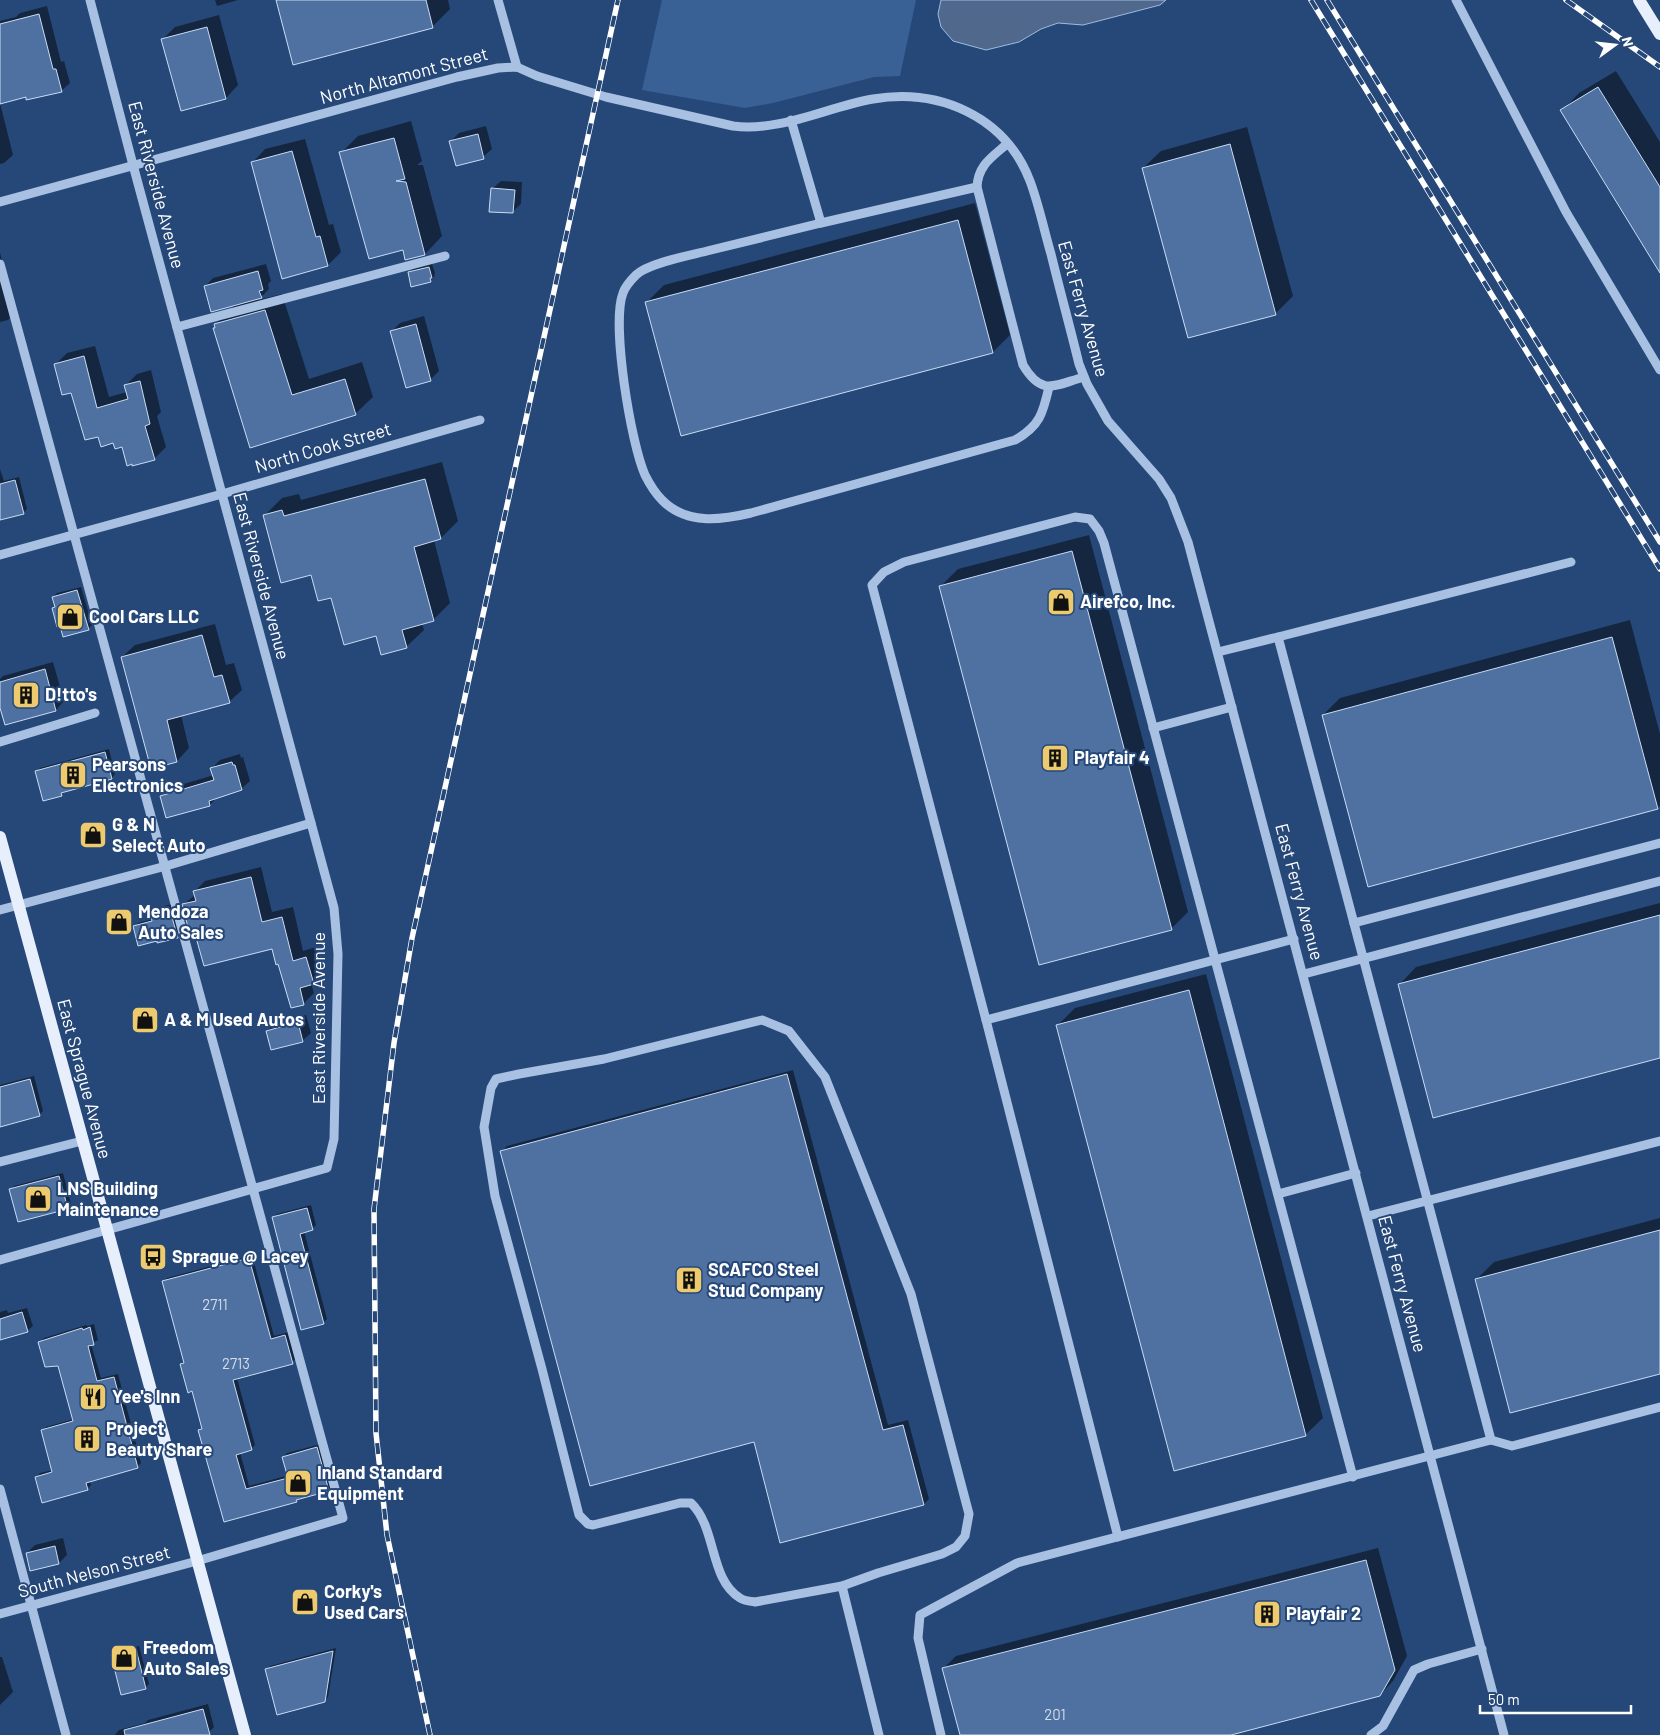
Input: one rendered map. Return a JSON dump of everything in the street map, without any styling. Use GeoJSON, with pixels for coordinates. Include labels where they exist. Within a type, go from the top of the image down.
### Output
{"type":"FeatureCollection","features":[{"type":"Feature","properties":{"kind":"main road"},"geometry":{"type":"LineString","coordinates":[[1639,0],[1660,34]]}},
{"type":"Feature","properties":{"kind":"main road","name":"East Sprague Avenue"},"geometry":{"type":"LineString","coordinates":[[0,837],[245,1735]]}},
{"type":"Feature","properties":{"kind":"street","name":"East Riverside Avenue"},"geometry":{"type":"LineString","coordinates":[[90,0],[334,908],[338,954],[334,1139],[328,1168],[252,1190]]}},
{"type":"Feature","properties":{"kind":"street"},"geometry":{"type":"LineString","coordinates":[[498,0],[517,67]]}},
{"type":"Feature","properties":{"kind":"street"},"geometry":{"type":"LineString","coordinates":[[1456,0],[1566,212],[1660,370]]}},
{"type":"Feature","properties":{"kind":"street","name":"North Altamont Street"},"geometry":{"type":"LineString","coordinates":[[0,202],[457,77],[498,68],[517,67],[537,76],[606,97],[733,126],[759,128],[890,97],[910,96],[928,98],[947,102],[964,110]]}},
{"type":"Feature","properties":{"kind":"street","name":"East Ferry Avenue"},"geometry":{"type":"LineString","coordinates":[[964,110],[996,132],[1022,166],[1035,195],[1084,377],[1108,421],[1146,464],[1171,498],[1188,542],[1304,974],[1504,1735]]}},
{"type":"Feature","properties":{"kind":"street"},"geometry":{"type":"LineString","coordinates":[[791,120],[821,223]]}},
{"type":"Feature","properties":{"kind":"street"},"geometry":{"type":"LineString","coordinates":[[1007,144],[981,169],[977,176],[977,187],[1023,365],[1030,377],[1039,385],[1049,387],[1084,377]]}},
{"type":"Feature","properties":{"kind":"street"},"geometry":{"type":"LineString","coordinates":[[977,187],[664,262],[637,274],[623,292],[620,310],[620,347],[631,427],[645,475],[663,500],[677,510],[696,518],[722,519],[751,513],[1015,440],[1028,433],[1037,423],[1043,412],[1049,387]]}},
{"type":"Feature","properties":{"kind":"street"},"geometry":{"type":"LineString","coordinates":[[177,328],[445,256]]}},
{"type":"Feature","properties":{"kind":"street"},"geometry":{"type":"LineString","coordinates":[[0,264],[166,866],[252,1190],[0,1260]]}},
{"type":"Feature","properties":{"kind":"street","name":"North Cook Street"},"geometry":{"type":"LineString","coordinates":[[0,555],[480,420]]}},
{"type":"Feature","properties":{"kind":"street"},"geometry":{"type":"LineString","coordinates":[[1118,1537],[986,1020],[872,585],[884,572],[904,562],[1075,517],[1090,519],[1100,531],[1104,543],[1353,1477]]}},
{"type":"Feature","properties":{"kind":"street"},"geometry":{"type":"LineString","coordinates":[[1218,652],[1571,562]]}},
{"type":"Feature","properties":{"kind":"street"},"geometry":{"type":"LineString","coordinates":[[1278,637],[1491,1440]]}},
{"type":"Feature","properties":{"kind":"street"},"geometry":{"type":"LineString","coordinates":[[1153,728],[1232,707]]}},
{"type":"Feature","properties":{"kind":"street"},"geometry":{"type":"LineString","coordinates":[[0,742],[95,713]]}},
{"type":"Feature","properties":{"kind":"street"},"geometry":{"type":"LineString","coordinates":[[0,910],[166,866],[311,823]]}},
{"type":"Feature","properties":{"kind":"street"},"geometry":{"type":"LineString","coordinates":[[1354,923],[1660,843]]}},
{"type":"Feature","properties":{"kind":"street"},"geometry":{"type":"LineString","coordinates":[[1304,974],[1660,881]]}},
{"type":"Feature","properties":{"kind":"street"},"geometry":{"type":"LineString","coordinates":[[986,1020],[1294,939]]}},
{"type":"Feature","properties":{"kind":"street"},"geometry":{"type":"LineString","coordinates":[[762,1020],[789,1031],[825,1076],[911,1294],[969,1514],[965,1536],[956,1547],[942,1554],[842,1586],[755,1602],[741,1599],[728,1588],[717,1564],[705,1522],[699,1511],[691,1503],[680,1503],[594,1526],[588,1524],[579,1516],[542,1369],[495,1196],[484,1127],[491,1088],[496,1079],[604,1059],[762,1020]]}},
{"type":"Feature","properties":{"kind":"street"},"geometry":{"type":"LineString","coordinates":[[0,1162],[82,1141]]}},
{"type":"Feature","properties":{"kind":"street"},"geometry":{"type":"LineString","coordinates":[[1368,1216],[1660,1141]]}},
{"type":"Feature","properties":{"kind":"street"},"geometry":{"type":"LineString","coordinates":[[1278,1194],[1356,1173]]}},
{"type":"Feature","properties":{"kind":"street","name":"South Nelson Street"},"geometry":{"type":"LineString","coordinates":[[0,1614],[197,1561],[343,1518],[252,1190]]}},
{"type":"Feature","properties":{"kind":"street"},"geometry":{"type":"LineString","coordinates":[[941,1735],[918,1638],[920,1615],[1017,1563],[1491,1440],[1512,1446],[1660,1407]]}},
{"type":"Feature","properties":{"kind":"street"},"geometry":{"type":"LineString","coordinates":[[0,1490],[66,1735]]}},
{"type":"Feature","properties":{"kind":"street"},"geometry":{"type":"LineString","coordinates":[[842,1586],[879,1735]]}},
{"type":"Feature","properties":{"kind":"street"},"geometry":{"type":"LineString","coordinates":[[1371,1735],[1383,1726],[1414,1670],[1428,1664],[1482,1649]]}},
{"type":"Feature","properties":{"kind":"shaded area"},"geometry":{"type":"Polygon","coordinates":[[[662,0],[916,0],[900,76],[874,77],[773,103],[745,108],[642,90],[662,0]]]}},
{"type":"Feature","properties":{"kind":"shaded area"},"geometry":{"type":"Polygon","coordinates":[[[941,0],[1166,0],[1160,5],[1083,25],[1058,23],[1041,29],[1019,42],[986,50],[953,41],[941,27],[938,14],[941,0]]]}},
{"type":"Feature","properties":{"kind":"building"},"geometry":{"type":"Polygon","coordinates":[[[276,0],[426,0],[433,28],[293,65],[276,0]]]}},
{"type":"Feature","properties":{"kind":"building"},"geometry":{"type":"Polygon","coordinates":[[[39,14],[53,69],[56,69],[62,92],[26,100],[26,97],[0,104],[0,24],[39,14]]]}},
{"type":"Feature","properties":{"kind":"building"},"geometry":{"type":"Polygon","coordinates":[[[207,27],[226,99],[181,111],[161,39],[207,27]]]}},
{"type":"Feature","properties":{"kind":"building"},"geometry":{"type":"Polygon","coordinates":[[[1598,87],[1660,187],[1660,273],[1560,110],[1598,87]]]}},
{"type":"Feature","properties":{"kind":"building"},"geometry":{"type":"Polygon","coordinates":[[[478,134],[484,159],[456,166],[449,141],[478,134]]]}},
{"type":"Feature","properties":{"kind":"building"},"geometry":{"type":"Polygon","coordinates":[[[394,138],[405,179],[396,181],[406,182],[425,255],[405,260],[403,250],[369,259],[339,152],[394,138]]]}},
{"type":"Feature","properties":{"kind":"building"},"geometry":{"type":"Polygon","coordinates":[[[1230,144],[1276,315],[1188,338],[1142,168],[1230,144]]]}},
{"type":"Feature","properties":{"kind":"building"},"geometry":{"type":"Polygon","coordinates":[[[292,151],[316,237],[320,236],[328,266],[282,279],[251,162],[292,151]]]}},
{"type":"Feature","properties":{"kind":"building"},"geometry":{"type":"Polygon","coordinates":[[[491,188],[515,190],[513,213],[489,212],[491,188]]]}},
{"type":"Feature","properties":{"kind":"building"},"geometry":{"type":"Polygon","coordinates":[[[958,220],[993,353],[681,436],[645,302],[958,220]]]}},
{"type":"Feature","properties":{"kind":"building"},"geometry":{"type":"Polygon","coordinates":[[[429,267],[432,278],[430,278],[431,282],[411,287],[408,272],[429,267]]]}},
{"type":"Feature","properties":{"kind":"building"},"geometry":{"type":"Polygon","coordinates":[[[258,271],[263,290],[259,291],[262,298],[211,312],[204,286],[258,271]]]}},
{"type":"Feature","properties":{"kind":"building"},"geometry":{"type":"Polygon","coordinates":[[[265,310],[292,395],[345,379],[356,415],[250,448],[213,328],[215,328],[214,324],[265,310]]]}},
{"type":"Feature","properties":{"kind":"building"},"geometry":{"type":"Polygon","coordinates":[[[416,324],[431,381],[406,388],[390,331],[416,324]]]}},
{"type":"Feature","properties":{"kind":"building"},"geometry":{"type":"Polygon","coordinates":[[[84,356],[97,408],[128,399],[124,385],[140,381],[150,424],[145,426],[155,460],[127,466],[122,447],[115,449],[113,443],[101,447],[98,437],[85,440],[71,393],[62,395],[54,364],[84,356]]]}},
{"type":"Feature","properties":{"kind":"building"},"geometry":{"type":"Polygon","coordinates":[[[425,479],[441,539],[414,547],[434,621],[402,630],[407,648],[381,655],[376,636],[344,645],[331,598],[318,601],[311,575],[281,583],[263,515],[282,510],[284,516],[425,479]]]}},
{"type":"Feature","properties":{"kind":"building"},"geometry":{"type":"Polygon","coordinates":[[[15,480],[24,514],[0,520],[0,484],[15,480]]]}},
{"type":"Feature","properties":{"kind":"building","name":"Playfair 4"},"geometry":{"type":"Polygon","coordinates":[[[1072,551],[1172,930],[1039,965],[939,586],[1072,551]]]}},
{"type":"Feature","properties":{"kind":"building","name":"Cool Cars LLC"},"geometry":{"type":"Polygon","coordinates":[[[77,590],[89,630],[63,637],[60,626],[57,627],[52,608],[55,607],[52,597],[77,590]]]}},
{"type":"Feature","properties":{"kind":"building"},"geometry":{"type":"Polygon","coordinates":[[[202,635],[214,677],[222,675],[230,703],[167,720],[177,762],[151,769],[121,657],[202,635]]]}},
{"type":"Feature","properties":{"kind":"building"},"geometry":{"type":"Polygon","coordinates":[[[1612,637],[1658,809],[1368,887],[1322,715],[1612,637]]]}},
{"type":"Feature","properties":{"kind":"building","name":"D!tto's"},"geometry":{"type":"Polygon","coordinates":[[[45,669],[56,711],[5,725],[0,708],[0,682],[45,669]]]}},
{"type":"Feature","properties":{"kind":"building","name":"Pearsons Electronics"},"geometry":{"type":"Polygon","coordinates":[[[105,752],[112,779],[61,793],[62,796],[43,801],[35,771],[105,752]]]}},
{"type":"Feature","properties":{"kind":"building"},"geometry":{"type":"Polygon","coordinates":[[[232,762],[235,765],[242,790],[209,801],[210,806],[166,818],[160,796],[214,780],[210,768],[232,762]]]}},
{"type":"Feature","properties":{"kind":"building"},"geometry":{"type":"Polygon","coordinates":[[[251,877],[262,922],[282,917],[293,961],[306,957],[314,984],[300,988],[304,1005],[291,1008],[272,949],[204,966],[195,934],[190,935],[182,904],[196,901],[193,891],[251,877]]]}},
{"type":"Feature","properties":{"kind":"building"},"geometry":{"type":"Polygon","coordinates":[[[169,907],[178,938],[138,946],[133,926],[152,921],[150,912],[169,907]]]}},
{"type":"Feature","properties":{"kind":"building"},"geometry":{"type":"Polygon","coordinates":[[[1660,915],[1660,1058],[1433,1118],[1398,984],[1660,915]]]}},
{"type":"Feature","properties":{"kind":"building"},"geometry":{"type":"Polygon","coordinates":[[[1189,990],[1306,1436],[1174,1471],[1056,1025],[1189,990]]]}},
{"type":"Feature","properties":{"kind":"building"},"geometry":{"type":"Polygon","coordinates":[[[298,1022],[303,1042],[271,1050],[266,1031],[298,1022]]]}},
{"type":"Feature","properties":{"kind":"building","name":"SCAFCO Steel Stud Company"},"geometry":{"type":"Polygon","coordinates":[[[787,1074],[883,1430],[903,1425],[924,1505],[780,1543],[754,1442],[590,1486],[500,1151],[787,1074]]]}},
{"type":"Feature","properties":{"kind":"building"},"geometry":{"type":"Polygon","coordinates":[[[30,1079],[40,1116],[0,1127],[0,1087],[30,1079]]]}},
{"type":"Feature","properties":{"kind":"building","name":"LNS Building Maintenance"},"geometry":{"type":"Polygon","coordinates":[[[59,1176],[68,1209],[18,1222],[9,1189],[59,1176]]]}},
{"type":"Feature","properties":{"kind":"building"},"geometry":{"type":"Polygon","coordinates":[[[307,1208],[313,1230],[300,1234],[324,1324],[301,1330],[272,1217],[307,1208]]]}},
{"type":"Feature","properties":{"kind":"building"},"geometry":{"type":"Polygon","coordinates":[[[1660,1230],[1660,1374],[1510,1413],[1475,1279],[1660,1230]]]}},
{"type":"Feature","properties":{"kind":"building"},"geometry":{"type":"Polygon","coordinates":[[[249,1258],[271,1339],[285,1335],[293,1364],[233,1380],[252,1450],[236,1455],[246,1489],[288,1478],[282,1457],[317,1447],[329,1491],[224,1522],[198,1430],[202,1429],[192,1391],[188,1393],[180,1364],[184,1363],[162,1281],[249,1258]]]}},
{"type":"Feature","properties":{"kind":"building"},"geometry":{"type":"Polygon","coordinates":[[[22,1312],[28,1332],[0,1340],[0,1319],[22,1312]]]}},
{"type":"Feature","properties":{"kind":"building"},"geometry":{"type":"Polygon","coordinates":[[[90,1327],[94,1345],[88,1346],[97,1381],[114,1377],[138,1468],[86,1483],[88,1490],[42,1503],[35,1477],[52,1472],[41,1430],[73,1421],[58,1366],[45,1367],[38,1342],[90,1327]]]}},
{"type":"Feature","properties":{"kind":"building"},"geometry":{"type":"Polygon","coordinates":[[[55,1546],[59,1564],[30,1571],[26,1553],[55,1546]]]}},
{"type":"Feature","properties":{"kind":"building","name":"Playfair 2"},"geometry":{"type":"Polygon","coordinates":[[[1366,1560],[1395,1670],[1380,1696],[1231,1735],[960,1735],[942,1668],[1366,1560]]]}},
{"type":"Feature","properties":{"kind":"building"},"geometry":{"type":"Polygon","coordinates":[[[136,1649],[146,1689],[121,1695],[111,1655],[136,1649]]]}},
{"type":"Feature","properties":{"kind":"building"},"geometry":{"type":"Polygon","coordinates":[[[333,1651],[325,1702],[277,1715],[265,1669],[333,1651]]]}},
{"type":"Feature","properties":{"kind":"building"},"geometry":{"type":"Polygon","coordinates":[[[203,1709],[210,1735],[125,1735],[124,1730],[203,1709]]]}},
{"type":"Feature","properties":{"kind":"railway"},"geometry":{"type":"LineString","coordinates":[[430,1735],[387,1535],[376,1433],[374,1209],[394,1043],[412,938],[618,0]]}},
{"type":"Feature","properties":{"kind":"railway"},"geometry":{"type":"LineString","coordinates":[[1311,0],[1660,569]]}},
{"type":"Feature","properties":{"kind":"railway"},"geometry":{"type":"LineString","coordinates":[[1327,0],[1660,542]]}},
{"type":"Feature","properties":{"kind":"railway"},"geometry":{"type":"LineString","coordinates":[[1566,0],[1660,67]]}},
{"type":"Feature","properties":{"kind":"place","name":"Airefco, Inc."},"geometry":{"type":"Point","coordinates":[1061,602]}},
{"type":"Feature","properties":{"kind":"place","name":"Cool Cars LLC"},"geometry":{"type":"Point","coordinates":[70,617]}},
{"type":"Feature","properties":{"kind":"place","name":"D!tto's"},"geometry":{"type":"Point","coordinates":[26,695]}},
{"type":"Feature","properties":{"kind":"place","name":"Playfair 4"},"geometry":{"type":"Point","coordinates":[1055,758]}},
{"type":"Feature","properties":{"kind":"place","name":"Pearsons Electronics"},"geometry":{"type":"Point","coordinates":[73,775]}},
{"type":"Feature","properties":{"kind":"place","name":"G & N Select Auto"},"geometry":{"type":"Point","coordinates":[93,835]}},
{"type":"Feature","properties":{"kind":"place","name":"Mendoza Auto Sales"},"geometry":{"type":"Point","coordinates":[119,922]}},
{"type":"Feature","properties":{"kind":"place","name":"A & M Used Autos"},"geometry":{"type":"Point","coordinates":[145,1020]}},
{"type":"Feature","properties":{"kind":"place","name":"LNS Building Maintenance"},"geometry":{"type":"Point","coordinates":[38,1199]}},
{"type":"Feature","properties":{"kind":"place","name":"Sprague @ Lacey"},"geometry":{"type":"Point","coordinates":[153,1257]}},
{"type":"Feature","properties":{"kind":"place","name":"SCAFCO Steel Stud Company"},"geometry":{"type":"Point","coordinates":[689,1280]}},
{"type":"Feature","properties":{"kind":"place","name":"Yee's Inn"},"geometry":{"type":"Point","coordinates":[93,1397]}},
{"type":"Feature","properties":{"kind":"place","name":"Project Beauty Share"},"geometry":{"type":"Point","coordinates":[87,1439]}},
{"type":"Feature","properties":{"kind":"place","name":"Inland Standard Equipment"},"geometry":{"type":"Point","coordinates":[298,1483]}},
{"type":"Feature","properties":{"kind":"place","name":"Corky's Used Cars"},"geometry":{"type":"Point","coordinates":[305,1602]}},
{"type":"Feature","properties":{"kind":"place","name":"Playfair 2"},"geometry":{"type":"Point","coordinates":[1267,1614]}},
{"type":"Feature","properties":{"kind":"place","name":"Freedom Auto Sales"},"geometry":{"type":"Point","coordinates":[124,1658]}}]}
